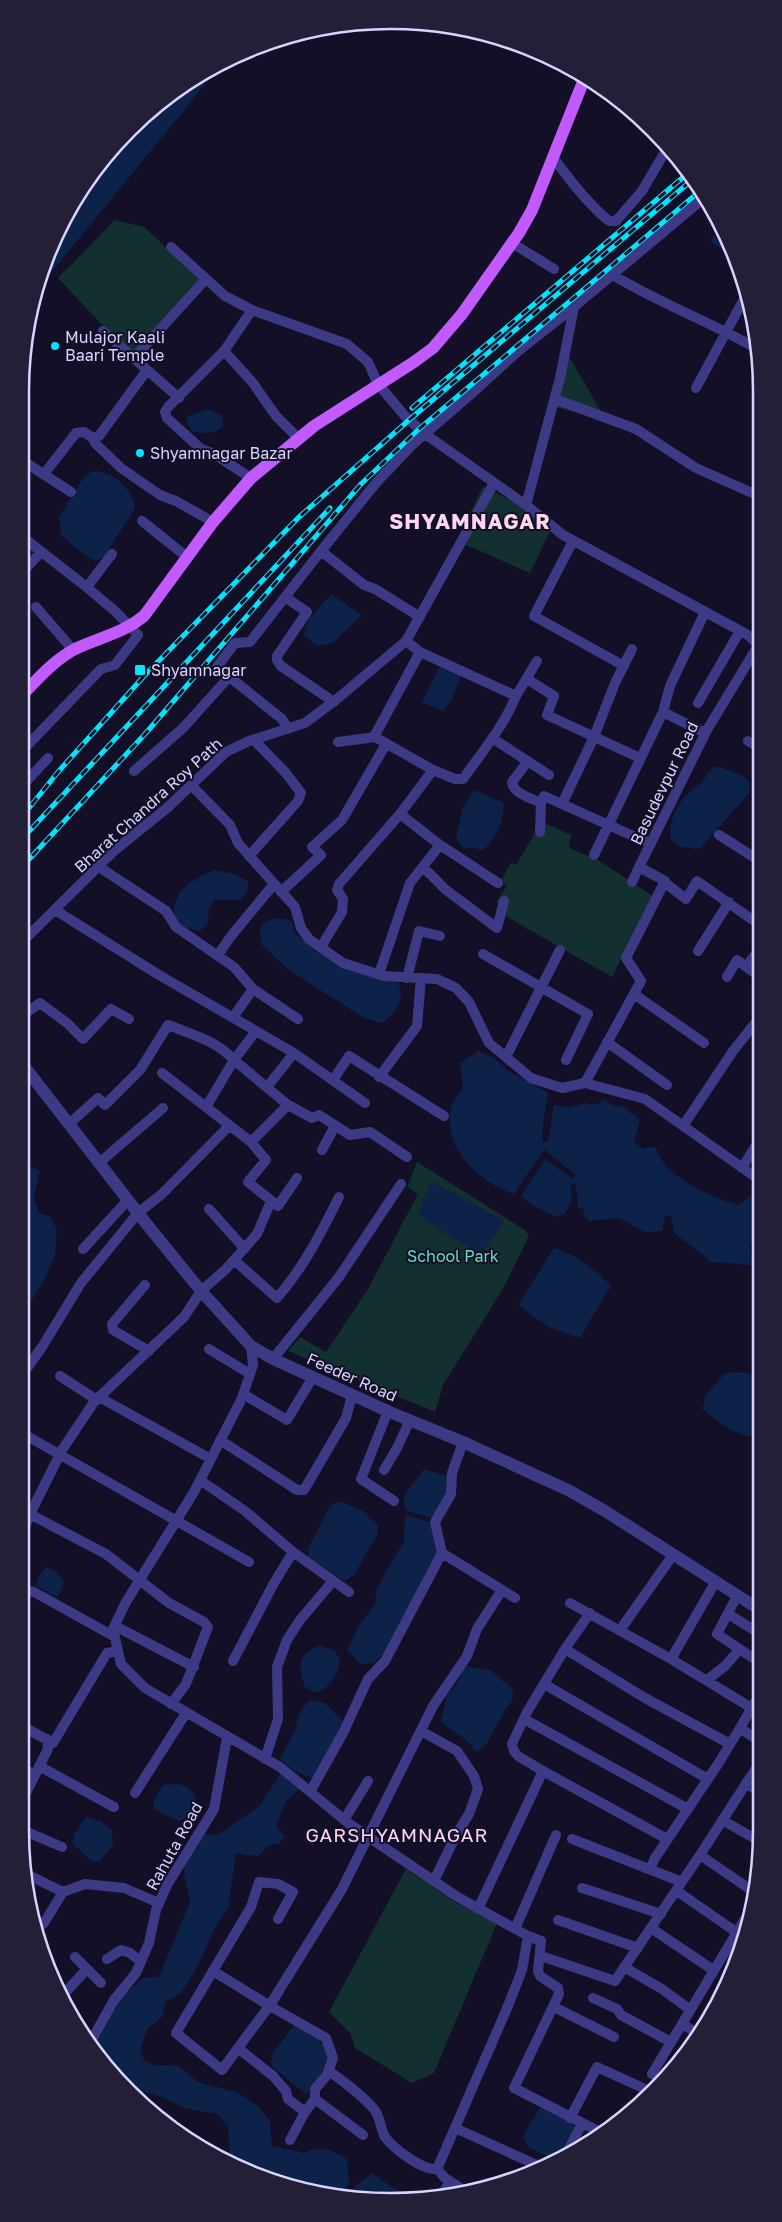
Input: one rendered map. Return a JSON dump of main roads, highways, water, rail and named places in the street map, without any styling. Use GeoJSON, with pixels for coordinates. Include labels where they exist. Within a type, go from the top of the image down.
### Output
{"type":"FeatureCollection","features":[{"type":"Feature","properties":{"kind":"main road"},"geometry":{"type":"LineString","coordinates":[[29,685],[73,650],[130,628],[144,616],[213,522],[251,478],[298,438],[378,384],[399,373],[433,348],[462,314],[512,243],[532,210],[582,84]]}},
{"type":"Feature","properties":{"kind":"water"},"geometry":{"type":"Polygon","coordinates":[[[212,76],[47,278],[56,252],[77,210],[104,170],[152,119],[170,104],[212,76]]]}},
{"type":"Feature","properties":{"kind":"water"},"geometry":{"type":"Polygon","coordinates":[[[717,232],[726,251],[710,241],[717,232]]]}},
{"type":"Feature","properties":{"kind":"water"},"geometry":{"type":"Polygon","coordinates":[[[208,409],[223,416],[223,427],[212,432],[193,432],[187,423],[187,417],[208,409]]]}},
{"type":"Feature","properties":{"kind":"water"},"geometry":{"type":"Polygon","coordinates":[[[92,471],[107,474],[121,482],[131,494],[135,509],[103,558],[95,561],[61,535],[59,518],[81,481],[92,471]]]}},
{"type":"Feature","properties":{"kind":"water"},"geometry":{"type":"Polygon","coordinates":[[[331,594],[362,615],[333,643],[317,646],[303,635],[309,619],[331,594]]]}},
{"type":"Feature","properties":{"kind":"water"},"geometry":{"type":"Polygon","coordinates":[[[440,666],[462,674],[452,699],[443,711],[422,702],[440,666]]]}},
{"type":"Feature","properties":{"kind":"water"},"geometry":{"type":"Polygon","coordinates":[[[716,766],[742,775],[750,783],[749,793],[700,849],[681,847],[671,840],[670,828],[674,815],[684,798],[716,766]]]}},
{"type":"Feature","properties":{"kind":"water"},"geometry":{"type":"Polygon","coordinates":[[[474,790],[504,803],[498,829],[483,851],[475,848],[463,848],[456,840],[462,809],[474,790]]]}},
{"type":"Feature","properties":{"kind":"water"},"geometry":{"type":"Polygon","coordinates":[[[215,870],[234,874],[248,881],[248,890],[240,900],[214,900],[209,909],[208,923],[200,931],[185,928],[174,920],[176,901],[191,882],[215,870]]]}},
{"type":"Feature","properties":{"kind":"water"},"geometry":{"type":"Polygon","coordinates":[[[272,918],[292,922],[295,934],[332,961],[398,983],[401,995],[398,1006],[392,1015],[382,1023],[364,1018],[289,970],[262,945],[261,925],[272,918]]]}},
{"type":"Feature","properties":{"kind":"water"},"geometry":{"type":"Polygon","coordinates":[[[479,1051],[494,1058],[507,1070],[548,1093],[542,1132],[543,1142],[548,1142],[554,1105],[568,1108],[586,1103],[596,1105],[603,1099],[612,1105],[624,1107],[640,1120],[634,1142],[642,1148],[655,1147],[668,1168],[693,1187],[711,1196],[739,1205],[749,1196],[753,1196],[753,1242],[750,1243],[752,1265],[712,1262],[674,1233],[671,1216],[665,1215],[662,1231],[645,1232],[619,1218],[590,1221],[584,1216],[583,1208],[578,1208],[576,1185],[571,1184],[571,1203],[565,1214],[556,1217],[533,1206],[521,1196],[545,1159],[574,1179],[575,1174],[545,1149],[514,1194],[491,1183],[470,1166],[462,1156],[455,1145],[451,1133],[450,1110],[463,1089],[460,1063],[479,1051]]]}},
{"type":"Feature","properties":{"kind":"water"},"geometry":{"type":"Polygon","coordinates":[[[31,1166],[40,1171],[34,1197],[39,1213],[49,1216],[57,1229],[55,1255],[44,1281],[29,1304],[29,1169],[31,1166]]]}},
{"type":"Feature","properties":{"kind":"water"},"geometry":{"type":"Polygon","coordinates":[[[431,1181],[504,1221],[481,1255],[418,1215],[431,1181]]]}},
{"type":"Feature","properties":{"kind":"water"},"geometry":{"type":"Polygon","coordinates":[[[554,1248],[578,1259],[611,1285],[580,1338],[550,1328],[518,1305],[554,1248]]]}},
{"type":"Feature","properties":{"kind":"water"},"geometry":{"type":"Polygon","coordinates":[[[746,1372],[753,1376],[753,1436],[742,1434],[721,1424],[703,1409],[705,1396],[725,1373],[746,1372]]]}},
{"type":"Feature","properties":{"kind":"water"},"geometry":{"type":"Polygon","coordinates":[[[424,1469],[450,1477],[448,1495],[436,1519],[405,1510],[404,1496],[424,1469]]]}},
{"type":"Feature","properties":{"kind":"water"},"geometry":{"type":"Polygon","coordinates":[[[340,1501],[363,1511],[378,1525],[378,1533],[354,1575],[345,1581],[309,1558],[308,1549],[330,1506],[340,1501]]]}},
{"type":"Feature","properties":{"kind":"water"},"geometry":{"type":"Polygon","coordinates":[[[405,1515],[432,1523],[439,1554],[382,1656],[373,1663],[360,1664],[347,1650],[359,1625],[375,1605],[377,1588],[404,1541],[405,1515]]]}},
{"type":"Feature","properties":{"kind":"water"},"geometry":{"type":"Polygon","coordinates":[[[46,1567],[58,1573],[64,1582],[58,1597],[36,1586],[38,1578],[46,1567]]]}},
{"type":"Feature","properties":{"kind":"water"},"geometry":{"type":"Polygon","coordinates":[[[320,1645],[334,1651],[340,1659],[338,1670],[333,1679],[327,1687],[318,1693],[305,1688],[301,1674],[301,1662],[307,1653],[320,1645]]]}},
{"type":"Feature","properties":{"kind":"water"},"geometry":{"type":"Polygon","coordinates":[[[465,1666],[490,1670],[513,1689],[512,1701],[487,1743],[477,1752],[466,1740],[441,1722],[447,1695],[456,1685],[465,1666]]]}},
{"type":"Feature","properties":{"kind":"water"},"geometry":{"type":"Polygon","coordinates":[[[311,1700],[325,1703],[343,1721],[338,1738],[313,1778],[294,1771],[280,1759],[294,1733],[302,1709],[311,1700]]]}},
{"type":"Feature","properties":{"kind":"water"},"geometry":{"type":"Polygon","coordinates":[[[280,1774],[300,1788],[286,1801],[276,1826],[285,1837],[279,1844],[270,1845],[258,1856],[236,1853],[228,1908],[216,1926],[197,1968],[181,1993],[166,2001],[162,2017],[148,2028],[140,2050],[144,2060],[155,2066],[178,2065],[198,2082],[238,2093],[259,2107],[270,2121],[272,2146],[305,2153],[316,2149],[326,2149],[347,2159],[349,2183],[345,2190],[297,2181],[287,2178],[286,2175],[272,2173],[252,2166],[230,2155],[228,2125],[217,2114],[184,2108],[165,2098],[141,2091],[119,2070],[97,2042],[100,2030],[119,1999],[143,1978],[159,1977],[190,1902],[184,1875],[185,1864],[203,1834],[217,1835],[260,1806],[280,1774]]]}},
{"type":"Feature","properties":{"kind":"water"},"geometry":{"type":"Polygon","coordinates":[[[179,1784],[187,1787],[192,1792],[196,1802],[192,1812],[179,1821],[153,1809],[154,1801],[163,1785],[179,1784]]]}},
{"type":"Feature","properties":{"kind":"water"},"geometry":{"type":"Polygon","coordinates":[[[86,1817],[100,1821],[112,1830],[113,1845],[100,1861],[91,1861],[72,1843],[75,1833],[86,1817]]]}},
{"type":"Feature","properties":{"kind":"water"},"geometry":{"type":"Polygon","coordinates":[[[294,2025],[315,2036],[329,2056],[318,2082],[306,2094],[272,2067],[271,2056],[294,2025]]]}},
{"type":"Feature","properties":{"kind":"water"},"geometry":{"type":"Polygon","coordinates":[[[540,2108],[564,2117],[576,2126],[562,2150],[549,2157],[529,2148],[523,2136],[540,2108]]]}},
{"type":"Feature","properties":{"kind":"water"},"geometry":{"type":"Polygon","coordinates":[[[372,2173],[400,2193],[367,2192],[352,2189],[372,2173]]]}},
{"type":"Feature","properties":{"kind":"railway"},"geometry":{"type":"LineString","coordinates":[[412,408],[683,177]]}},
{"type":"Feature","properties":{"kind":"railway"},"geometry":{"type":"LineString","coordinates":[[29,808],[58,772],[145,675],[299,517],[409,420],[688,184]]}},
{"type":"Feature","properties":{"kind":"railway"},"geometry":{"type":"LineString","coordinates":[[29,859],[145,734],[361,484],[419,429],[695,195]]}},
{"type":"Feature","properties":{"kind":"railway"},"geometry":{"type":"LineString","coordinates":[[29,831],[330,508]]}},
{"type":"Feature","properties":{"kind":"place","name":"Mulajor Kaali Baari Temple"},"geometry":{"type":"Point","coordinates":[55,346]}},
{"type":"Feature","properties":{"kind":"place","name":"Shyamnagar Bazar"},"geometry":{"type":"Point","coordinates":[140,453]}},
{"type":"Feature","properties":{"kind":"place","name":"Shyamnagar"},"geometry":{"type":"Point","coordinates":[140,670]}},
{"type":"Feature","properties":{"kind":"district","name":"SHYAMNAGAR"},"geometry":{"type":"Point","coordinates":[470,522]}},
{"type":"Feature","properties":{"kind":"district","name":"GARSHYAMNAGAR"},"geometry":{"type":"Point","coordinates":[397,1835]}},
{"type":"Feature","properties":{"kind":"park label","name":"School Park"},"geometry":{"type":"Point","coordinates":[453,1256]}}]}
